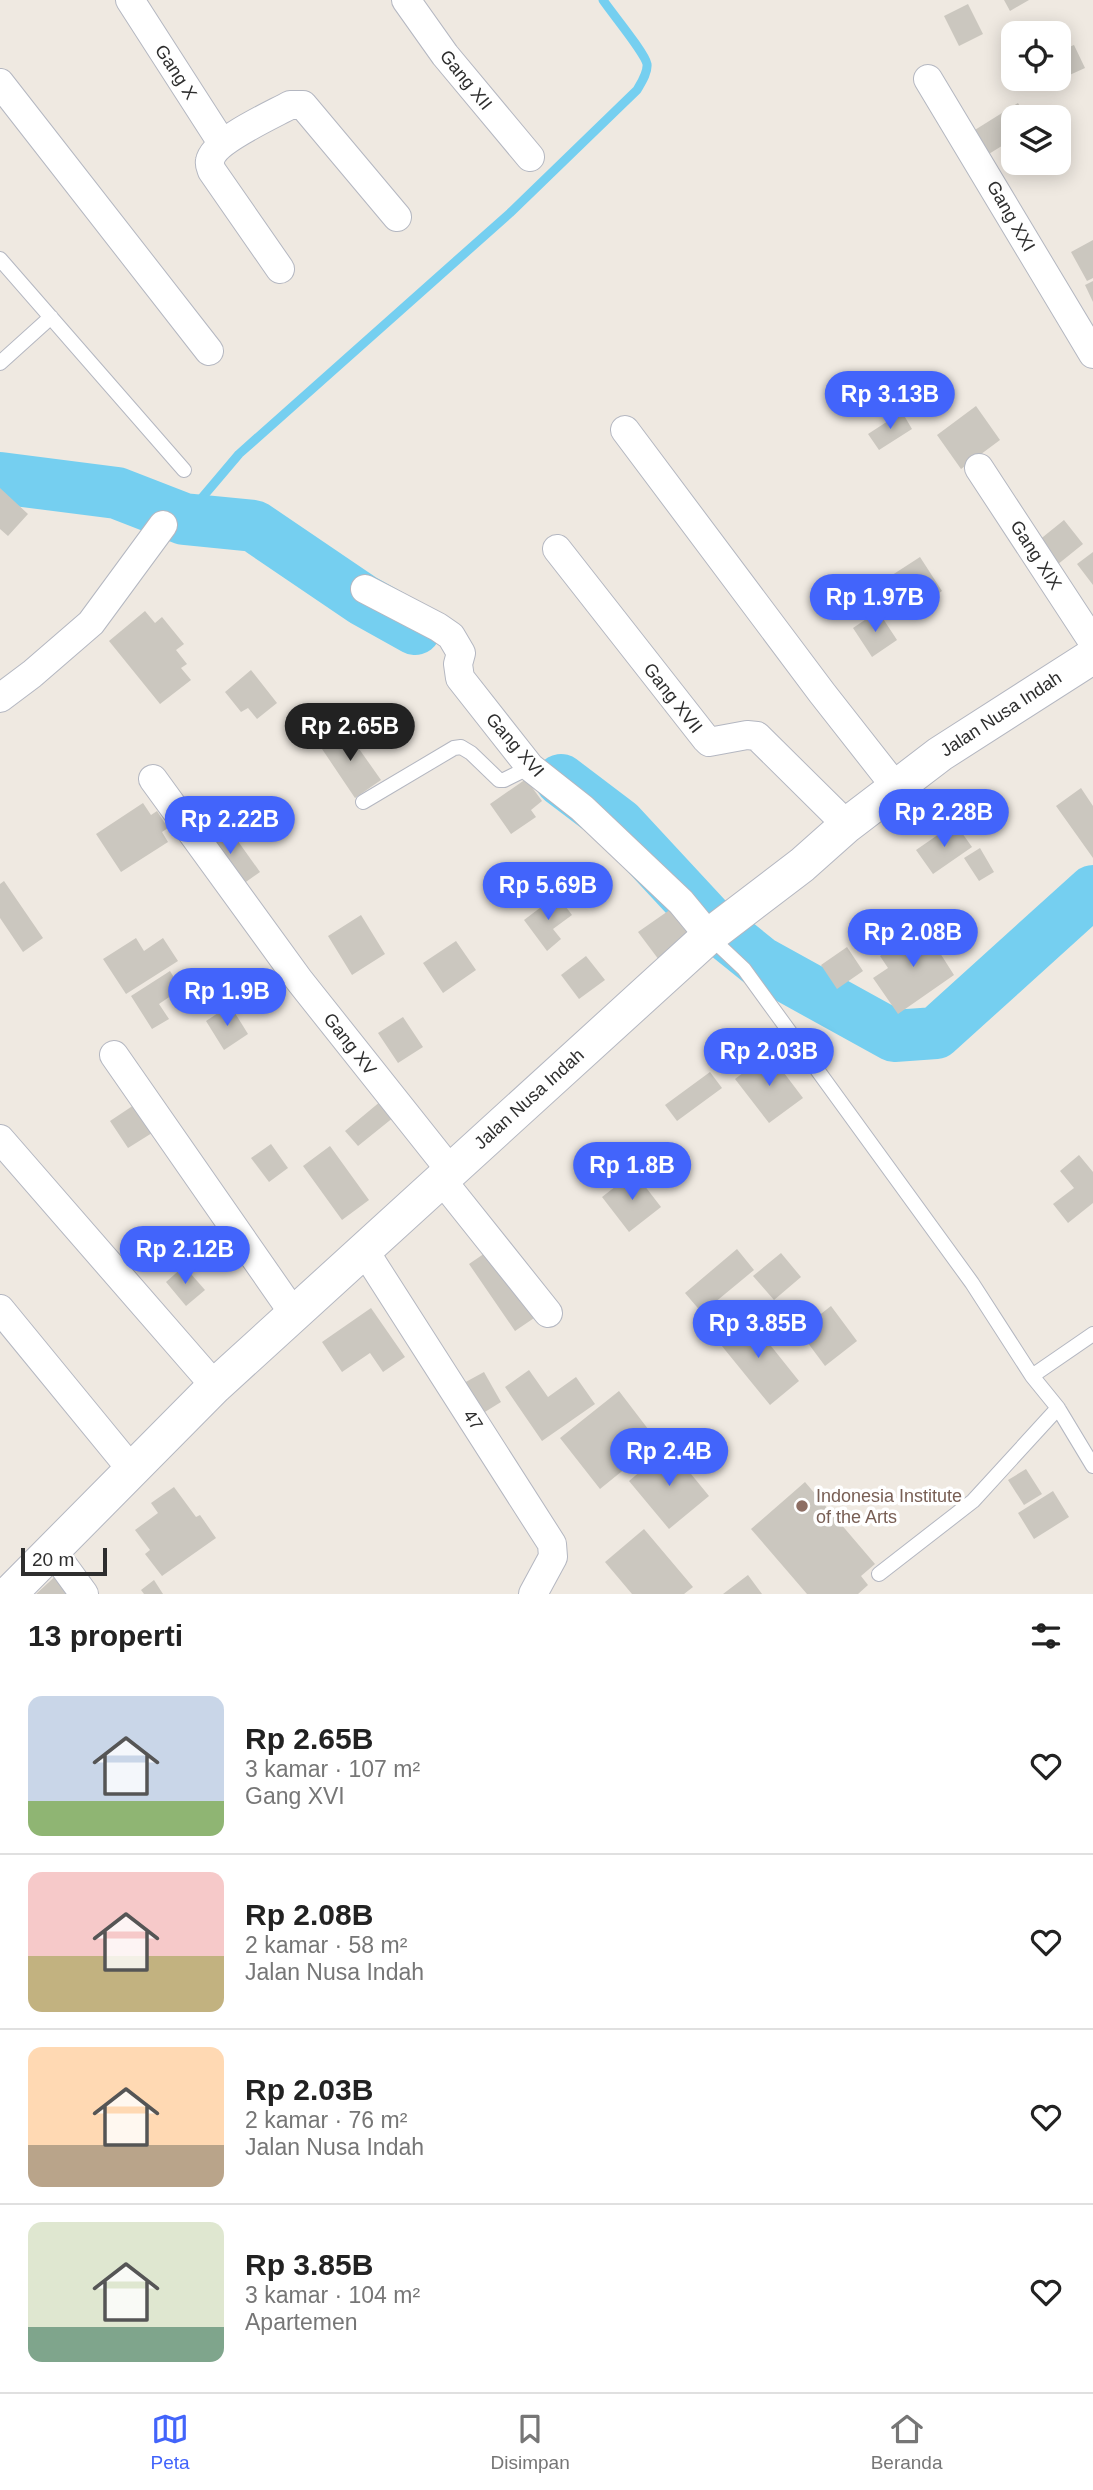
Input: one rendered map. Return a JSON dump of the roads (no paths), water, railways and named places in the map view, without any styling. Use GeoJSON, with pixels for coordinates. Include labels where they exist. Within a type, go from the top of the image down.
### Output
{"type":"FeatureCollection","features":[{"type":"Feature","properties":{"kind":"street","name":"Gang X"},"geometry":{"type":"LineString","coordinates":[[130,0],[222,143]]}},
{"type":"Feature","properties":{"kind":"street","name":"Gang XII"},"geometry":{"type":"LineString","coordinates":[[406,0],[445,55],[530,157]]}},
{"type":"Feature","properties":{"kind":"street","name":"Gang XXI"},"geometry":{"type":"LineString","coordinates":[[928,79],[1093,354]]}},
{"type":"Feature","properties":{"kind":"street"},"geometry":{"type":"LineString","coordinates":[[0,83],[209,351]]}},
{"type":"Feature","properties":{"kind":"street"},"geometry":{"type":"LineString","coordinates":[[280,269],[212,172],[210,158],[222,143],[290,105],[303,105],[397,217]]}},
{"type":"Feature","properties":{"kind":"street"},"geometry":{"type":"LineString","coordinates":[[625,430],[895,786]]}},
{"type":"Feature","properties":{"kind":"street","name":"Gang XIX"},"geometry":{"type":"LineString","coordinates":[[979,468],[1093,642]]}},
{"type":"Feature","properties":{"kind":"street"},"geometry":{"type":"LineString","coordinates":[[0,698],[91,623],[163,525]]}},
{"type":"Feature","properties":{"kind":"street","name":"Gang XVII"},"geometry":{"type":"LineString","coordinates":[[556,549],[709,742],[747,734],[757,736],[847,825]]}},
{"type":"Feature","properties":{"kind":"street","name":"Gang XVI"},"geometry":{"type":"LineString","coordinates":[[365,589],[445,632],[458,644],[460,678],[530,767],[582,808],[687,909],[719,928]]}},
{"type":"Feature","properties":{"kind":"street","name":"Jalan Nusa Indah"},"geometry":{"type":"LineString","coordinates":[[9,1594],[215,1386],[719,928],[802,865],[895,786],[1018,702],[1093,656]]}},
{"type":"Feature","properties":{"kind":"street","name":"Gang XV"},"geometry":{"type":"LineString","coordinates":[[153,779],[299,980],[548,1313]]}},
{"type":"Feature","properties":{"kind":"street"},"geometry":{"type":"LineString","coordinates":[[114,1055],[294,1314]]}},
{"type":"Feature","properties":{"kind":"street"},"geometry":{"type":"LineString","coordinates":[[0,1139],[215,1386]]}},
{"type":"Feature","properties":{"kind":"street","name":"47"},"geometry":{"type":"LineString","coordinates":[[363,1250],[552,1544],[553,1557],[533,1594]]}},
{"type":"Feature","properties":{"kind":"street"},"geometry":{"type":"LineString","coordinates":[[0,1309],[132,1470]]}},
{"type":"Feature","properties":{"kind":"street"},"geometry":{"type":"LineString","coordinates":[[52,1550],[84,1594]]}},
{"type":"Feature","properties":{"kind":"lane"},"geometry":{"type":"LineString","coordinates":[[0,259],[184,470]]}},
{"type":"Feature","properties":{"kind":"lane"},"geometry":{"type":"LineString","coordinates":[[0,363],[51,317]]}},
{"type":"Feature","properties":{"kind":"lane"},"geometry":{"type":"LineString","coordinates":[[363,802],[454,748],[461,747],[471,753],[499,780],[530,767]]}},
{"type":"Feature","properties":{"kind":"lane"},"geometry":{"type":"LineString","coordinates":[[719,928],[744,969],[972,1283],[1032,1376],[1058,1408],[1093,1466]]}},
{"type":"Feature","properties":{"kind":"lane"},"geometry":{"type":"LineString","coordinates":[[1032,1376],[1093,1334]]}},
{"type":"Feature","properties":{"kind":"lane"},"geometry":{"type":"LineString","coordinates":[[879,1574],[973,1501],[1058,1408]]}},
{"type":"Feature","properties":{"kind":"waterway"},"geometry":{"type":"LineString","coordinates":[[184,519],[239,454],[510,213],[637,90],[647,64],[603,0]]}},
{"type":"Feature","properties":{"kind":"waterway"},"geometry":{"type":"LineString","coordinates":[[0,478],[117,493],[184,519],[254,526],[363,600],[415,629]]}},
{"type":"Feature","properties":{"kind":"waterway"},"geometry":{"type":"LineString","coordinates":[[561,780],[619,824],[708,920],[760,962],[894,1036],[936,1033],[1093,891]]}},
{"type":"Feature","properties":{"kind":"place","name":"Indonesia Institute of the Arts"},"geometry":{"type":"Point","coordinates":[802,1506]}}]}
